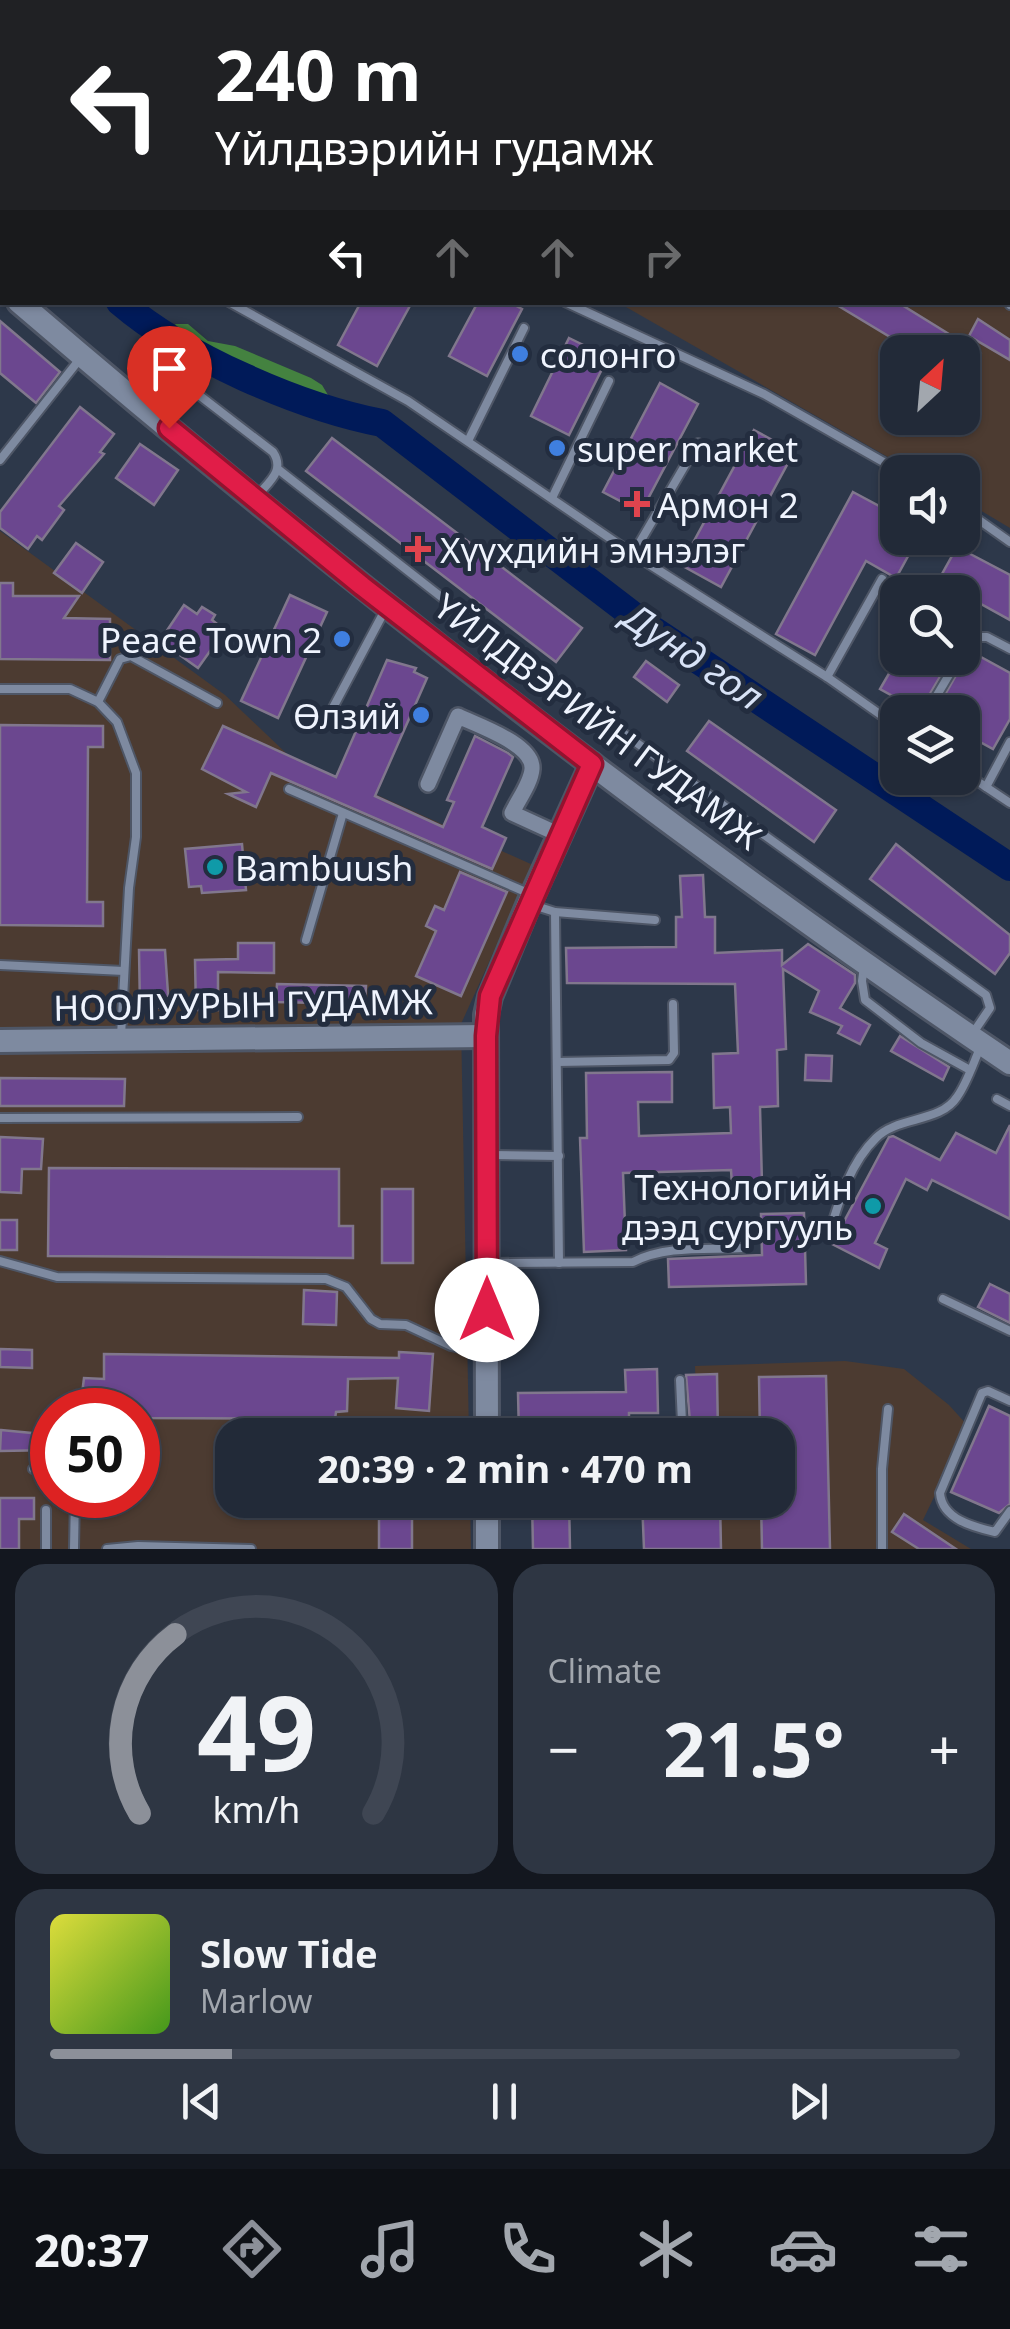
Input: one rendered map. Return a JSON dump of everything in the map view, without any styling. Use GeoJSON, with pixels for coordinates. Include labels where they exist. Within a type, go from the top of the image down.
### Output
{"type":"FeatureCollection","features":[{"type":"Feature","properties":{"kind":"main road","name":"YЙЛДВЭРИЙН ГУДАМЖ"},"geometry":{"type":"LineString","coordinates":[[22,305],[387,606],[592,764],[1010,1063]]}},
{"type":"Feature","properties":{"kind":"main road"},"geometry":{"type":"LineString","coordinates":[[487,1418],[486,1036],[490,996],[592,764]]}},
{"type":"Feature","properties":{"kind":"main road","name":"НООЛУУРЫН ГУДАМЖ"},"geometry":{"type":"LineString","coordinates":[[0,1041],[486,1036]]}},
{"type":"Feature","properties":{"kind":"main road"},"geometry":{"type":"LineString","coordinates":[[487,1518],[487,1549]]}},
{"type":"Feature","properties":{"kind":"street"},"geometry":{"type":"LineString","coordinates":[[428,784],[458,716],[515,743],[530,757],[532,770],[512,813],[560,834]]}},
{"type":"Feature","properties":{"kind":"lane"},"geometry":{"type":"LineString","coordinates":[[234,305],[408,402],[880,714]]}},
{"type":"Feature","properties":{"kind":"lane"},"geometry":{"type":"LineString","coordinates":[[578,305],[764,394],[880,460]]}},
{"type":"Feature","properties":{"kind":"lane"},"geometry":{"type":"LineString","coordinates":[[468,441],[524,328]]}},
{"type":"Feature","properties":{"kind":"lane"},"geometry":{"type":"LineString","coordinates":[[0,460],[82,356]]}},
{"type":"Feature","properties":{"kind":"lane"},"geometry":{"type":"LineString","coordinates":[[552,498],[608,381]]}},
{"type":"Feature","properties":{"kind":"lane"},"geometry":{"type":"LineString","coordinates":[[195,392],[272,452],[279,462],[279,470],[255,499]]}},
{"type":"Feature","properties":{"kind":"lane"},"geometry":{"type":"LineString","coordinates":[[633,554],[698,443]]}},
{"type":"Feature","properties":{"kind":"lane"},"geometry":{"type":"LineString","coordinates":[[279,470],[540,675]]}},
{"type":"Feature","properties":{"kind":"lane"},"geometry":{"type":"LineString","coordinates":[[980,521],[1010,542]]}},
{"type":"Feature","properties":{"kind":"lane"},"geometry":{"type":"LineString","coordinates":[[827,677],[880,584]]}},
{"type":"Feature","properties":{"kind":"lane"},"geometry":{"type":"LineString","coordinates":[[328,717],[387,606]]}},
{"type":"Feature","properties":{"kind":"lane"},"geometry":{"type":"LineString","coordinates":[[980,637],[1010,649]]}},
{"type":"Feature","properties":{"kind":"lane"},"geometry":{"type":"LineString","coordinates":[[98,702],[120,659],[131,656],[217,703]]}},
{"type":"Feature","properties":{"kind":"lane"},"geometry":{"type":"LineString","coordinates":[[0,689],[70,689],[98,702],[117,722],[136,773],[136,837],[121,1040]]}},
{"type":"Feature","properties":{"kind":"lane"},"geometry":{"type":"LineString","coordinates":[[623,734],[986,996],[990,1008],[956,1100],[938,1113],[907,1120],[878,1136],[860,1157],[829,1234]]}},
{"type":"Feature","properties":{"kind":"lane"},"geometry":{"type":"LineString","coordinates":[[986,787],[1010,742]]}},
{"type":"Feature","properties":{"kind":"lane"},"geometry":{"type":"LineString","coordinates":[[980,783],[1010,803]]}},
{"type":"Feature","properties":{"kind":"lane"},"geometry":{"type":"LineString","coordinates":[[289,788],[555,912],[654,920]]}},
{"type":"Feature","properties":{"kind":"lane"},"geometry":{"type":"LineString","coordinates":[[306,940],[343,813]]}},
{"type":"Feature","properties":{"kind":"lane"},"geometry":{"type":"LineString","coordinates":[[555,912],[560,1263]]}},
{"type":"Feature","properties":{"kind":"lane"},"geometry":{"type":"LineString","coordinates":[[864,962],[865,1000],[921,1042],[970,1070]]}},
{"type":"Feature","properties":{"kind":"lane"},"geometry":{"type":"LineString","coordinates":[[0,965],[124,971]]}},
{"type":"Feature","properties":{"kind":"lane"},"geometry":{"type":"LineString","coordinates":[[557,1062],[669,1060],[674,1053],[674,1004]]}},
{"type":"Feature","properties":{"kind":"lane"},"geometry":{"type":"LineString","coordinates":[[996,1099],[1010,1106]]}},
{"type":"Feature","properties":{"kind":"lane"},"geometry":{"type":"LineString","coordinates":[[0,1118],[298,1117]]}},
{"type":"Feature","properties":{"kind":"lane"},"geometry":{"type":"LineString","coordinates":[[487,1155],[559,1156]]}},
{"type":"Feature","properties":{"kind":"lane"},"geometry":{"type":"LineString","coordinates":[[487,1262],[633,1262],[646,1255],[671,1251],[744,1248]]}},
{"type":"Feature","properties":{"kind":"lane"},"geometry":{"type":"LineString","coordinates":[[0,1261],[57,1278],[326,1278],[346,1286],[380,1324],[406,1325],[451,1346],[487,1354]]}},
{"type":"Feature","properties":{"kind":"lane"},"geometry":{"type":"LineString","coordinates":[[943,1299],[1010,1331]]}},
{"type":"Feature","properties":{"kind":"lane"},"geometry":{"type":"LineString","coordinates":[[680,1380],[682,1418]]}},
{"type":"Feature","properties":{"kind":"lane"},"geometry":{"type":"LineString","coordinates":[[1010,1401],[982,1393],[940,1493],[942,1505],[949,1513],[986,1530],[995,1532],[1010,1511]]}},
{"type":"Feature","properties":{"kind":"lane"},"geometry":{"type":"LineString","coordinates":[[882,1549],[882,1469],[888,1409]]}},
{"type":"Feature","properties":{"kind":"lane"},"geometry":{"type":"LineString","coordinates":[[46,1518],[46,1549]]}},
{"type":"Feature","properties":{"kind":"lane"},"geometry":{"type":"LineString","coordinates":[[74,1549],[75,1518]]}},
{"type":"Feature","properties":{"kind":"lane"},"geometry":{"type":"LineString","coordinates":[[108,1549],[252,1549]]}},
{"type":"Feature","properties":{"kind":"shaded area"},"geometry":{"type":"Polygon","coordinates":[[[622,305],[1010,305],[1010,528],[980,510],[980,455],[884,455],[622,305]]]}},
{"type":"Feature","properties":{"kind":"shaded area"},"geometry":{"type":"Polygon","coordinates":[[[0,531],[225,695],[288,755],[533,865],[461,1024],[469,1418],[215,1418],[215,1518],[470,1518],[471,1549],[0,1549],[0,531]]]}},
{"type":"Feature","properties":{"kind":"shaded area"},"geometry":{"type":"Polygon","coordinates":[[[845,1361],[904,1369],[949,1405],[968,1426],[923,1520],[971,1549],[702,1549],[701,1518],[795,1518],[795,1418],[697,1418],[695,1366],[845,1361]]]}},
{"type":"Feature","properties":{"kind":"green space"},"geometry":{"type":"Polygon","coordinates":[[[176,324],[188,324],[208,341],[235,346],[311,378],[328,395],[322,400],[239,367],[172,335],[167,330],[176,324]]]}},
{"type":"Feature","properties":{"kind":"green space"},"geometry":{"type":"Polygon","coordinates":[[[159,348],[205,362],[302,404],[273,398],[177,362],[158,360],[153,353],[159,348]]]}},
{"type":"Feature","properties":{"kind":"building"},"geometry":{"type":"Polygon","coordinates":[[[359,305],[410,305],[377,366],[338,345],[359,305]]]}},
{"type":"Feature","properties":{"kind":"building"},"geometry":{"type":"Polygon","coordinates":[[[476,305],[515,305],[522,309],[487,376],[449,356],[476,305]]]}},
{"type":"Feature","properties":{"kind":"building"},"geometry":{"type":"Polygon","coordinates":[[[837,305],[902,305],[950,335],[887,335],[837,305]]]}},
{"type":"Feature","properties":{"kind":"building"},"geometry":{"type":"Polygon","coordinates":[[[978,319],[1010,340],[1010,360],[980,342],[980,335],[970,335],[978,319]]]}},
{"type":"Feature","properties":{"kind":"building"},"geometry":{"type":"Polygon","coordinates":[[[0,321],[60,372],[36,403],[0,373],[0,321]]]}},
{"type":"Feature","properties":{"kind":"building"},"geometry":{"type":"Polygon","coordinates":[[[569,338],[608,357],[569,435],[531,416],[569,338]]]}},
{"type":"Feature","properties":{"kind":"building"},"geometry":{"type":"Polygon","coordinates":[[[660,383],[698,404],[641,512],[603,492],[660,383]]]}},
{"type":"Feature","properties":{"kind":"building"},"geometry":{"type":"Polygon","coordinates":[[[80,407],[114,434],[100,452],[104,454],[59,506],[64,510],[42,540],[37,536],[28,549],[0,528],[0,512],[80,407]]]}},
{"type":"Feature","properties":{"kind":"building"},"geometry":{"type":"Polygon","coordinates":[[[754,430],[794,452],[721,587],[681,565],[754,430]]]}},
{"type":"Feature","properties":{"kind":"building"},"geometry":{"type":"Polygon","coordinates":[[[332,438],[582,628],[556,662],[306,471],[332,438]]]}},
{"type":"Feature","properties":{"kind":"building"},"geometry":{"type":"Polygon","coordinates":[[[140,444],[178,470],[154,505],[116,478],[140,444]]]}},
{"type":"Feature","properties":{"kind":"building"},"geometry":{"type":"Polygon","coordinates":[[[853,492],[880,506],[880,555],[909,555],[898,575],[866,561],[815,655],[776,634],[853,492]]]}},
{"type":"Feature","properties":{"kind":"building"},"geometry":{"type":"Polygon","coordinates":[[[76,543],[103,562],[82,593],[54,573],[76,543]]]}},
{"type":"Feature","properties":{"kind":"building"},"geometry":{"type":"Polygon","coordinates":[[[953,555],[972,555],[1010,575],[1010,620],[980,604],[980,575],[941,575],[953,555]]]}},
{"type":"Feature","properties":{"kind":"building"},"geometry":{"type":"Polygon","coordinates":[[[0,583],[13,583],[13,596],[79,596],[64,618],[110,619],[110,660],[0,659],[0,583]]]}},
{"type":"Feature","properties":{"kind":"building"},"geometry":{"type":"Polygon","coordinates":[[[290,595],[327,612],[278,718],[241,701],[290,595]]]}},
{"type":"Feature","properties":{"kind":"building"},"geometry":{"type":"Polygon","coordinates":[[[184,605],[197,614],[202,607],[215,615],[212,620],[225,630],[198,668],[160,641],[184,605]]]}},
{"type":"Feature","properties":{"kind":"building"},"geometry":{"type":"Polygon","coordinates":[[[980,656],[1010,673],[1010,719],[993,749],[980,742],[980,695],[945,695],[956,675],[980,675],[980,656]]]}},
{"type":"Feature","properties":{"kind":"building"},"geometry":{"type":"Polygon","coordinates":[[[387,660],[416,668],[414,672],[427,678],[375,796],[443,827],[454,802],[447,800],[475,736],[508,753],[513,757],[482,827],[506,838],[492,869],[271,773],[256,807],[228,794],[246,792],[202,769],[223,726],[336,777],[387,660]]]}},
{"type":"Feature","properties":{"kind":"building"},"geometry":{"type":"Polygon","coordinates":[[[646,661],[679,685],[667,702],[634,677],[646,661]]]}},
{"type":"Feature","properties":{"kind":"building"},"geometry":{"type":"Polygon","coordinates":[[[888,675],[941,675],[929,695],[891,695],[880,689],[888,675]]]}},
{"type":"Feature","properties":{"kind":"building"},"geometry":{"type":"Polygon","coordinates":[[[709,721],[836,810],[814,842],[687,751],[709,721]]]}},
{"type":"Feature","properties":{"kind":"building"},"geometry":{"type":"Polygon","coordinates":[[[0,725],[103,726],[103,747],[88,747],[87,902],[103,902],[103,926],[0,925],[0,725]]]}},
{"type":"Feature","properties":{"kind":"building","name":"Bambuush"},"geometry":{"type":"Polygon","coordinates":[[[242,844],[246,890],[202,893],[201,886],[189,887],[185,849],[242,844]]]}},
{"type":"Feature","properties":{"kind":"building"},"geometry":{"type":"Polygon","coordinates":[[[896,844],[1010,935],[1010,953],[995,974],[870,879],[896,844]]]}},
{"type":"Feature","properties":{"kind":"building"},"geometry":{"type":"Polygon","coordinates":[[[460,872],[507,892],[461,996],[416,976],[436,931],[426,926],[435,906],[444,910],[460,872]]]}},
{"type":"Feature","properties":{"kind":"building"},"geometry":{"type":"Polygon","coordinates":[[[703,875],[705,917],[715,917],[715,953],[782,950],[782,965],[808,944],[855,975],[855,983],[840,1008],[870,1025],[860,1044],[838,1033],[842,1026],[810,1012],[819,991],[783,969],[786,1049],[777,1050],[778,1106],[760,1107],[762,1184],[732,1185],[731,1170],[623,1173],[626,1250],[584,1252],[580,1138],[587,1138],[586,1073],[672,1072],[672,1102],[638,1102],[639,1136],[731,1133],[730,1107],[714,1108],[713,1054],[738,1053],[735,984],[567,983],[566,948],[676,947],[676,917],[682,917],[680,876],[703,875]]]}},
{"type":"Feature","properties":{"kind":"building"},"geometry":{"type":"Polygon","coordinates":[[[238,943],[274,943],[274,973],[218,972],[218,1010],[196,1010],[195,960],[238,959],[238,943]]]}},
{"type":"Feature","properties":{"kind":"building"},"geometry":{"type":"Polygon","coordinates":[[[139,950],[165,950],[169,1008],[140,1007],[139,950]]]}},
{"type":"Feature","properties":{"kind":"building"},"geometry":{"type":"Polygon","coordinates":[[[277,984],[366,986],[365,1004],[276,1002],[277,984]]]}},
{"type":"Feature","properties":{"kind":"building"},"geometry":{"type":"Polygon","coordinates":[[[900,1036],[949,1067],[943,1080],[891,1051],[900,1036]]]}},
{"type":"Feature","properties":{"kind":"building"},"geometry":{"type":"Polygon","coordinates":[[[806,1055],[832,1056],[831,1081],[805,1080],[806,1055]]]}},
{"type":"Feature","properties":{"kind":"building"},"geometry":{"type":"Polygon","coordinates":[[[0,1078],[125,1079],[124,1106],[0,1106],[0,1078]]]}},
{"type":"Feature","properties":{"kind":"building","name":"Технологийн дээд сургууль"},"geometry":{"type":"Polygon","coordinates":[[[1010,1125],[1010,1219],[932,1180],[927,1190],[906,1179],[875,1243],[887,1249],[879,1268],[832,1244],[889,1137],[940,1160],[956,1133],[996,1153],[1010,1125]]]}},
{"type":"Feature","properties":{"kind":"building"},"geometry":{"type":"Polygon","coordinates":[[[0,1137],[43,1139],[41,1169],[22,1169],[21,1193],[0,1192],[0,1137]]]}},
{"type":"Feature","properties":{"kind":"building"},"geometry":{"type":"Polygon","coordinates":[[[49,1168],[339,1169],[339,1226],[353,1226],[353,1258],[48,1256],[49,1168]]]}},
{"type":"Feature","properties":{"kind":"building"},"geometry":{"type":"Polygon","coordinates":[[[382,1189],[413,1189],[413,1263],[382,1263],[382,1189]]]}},
{"type":"Feature","properties":{"kind":"building"},"geometry":{"type":"Polygon","coordinates":[[[804,1213],[806,1284],[669,1287],[668,1259],[762,1255],[761,1214],[804,1213]]]}},
{"type":"Feature","properties":{"kind":"building"},"geometry":{"type":"Polygon","coordinates":[[[0,1220],[17,1220],[17,1250],[0,1250],[0,1220]]]}},
{"type":"Feature","properties":{"kind":"building"},"geometry":{"type":"Polygon","coordinates":[[[990,1284],[1010,1294],[1010,1323],[978,1307],[990,1284]]]}},
{"type":"Feature","properties":{"kind":"building"},"geometry":{"type":"Polygon","coordinates":[[[304,1290],[337,1292],[336,1325],[303,1324],[304,1290]]]}},
{"type":"Feature","properties":{"kind":"building"},"geometry":{"type":"Polygon","coordinates":[[[0,1349],[32,1350],[32,1368],[0,1367],[0,1349]]]}},
{"type":"Feature","properties":{"kind":"building"},"geometry":{"type":"Polygon","coordinates":[[[399,1352],[433,1354],[429,1411],[396,1408],[398,1378],[348,1379],[347,1411],[336,1412],[335,1418],[160,1418],[160,1388],[83,1388],[84,1378],[104,1379],[104,1354],[399,1358],[399,1352]]]}},
{"type":"Feature","properties":{"kind":"building"},"geometry":{"type":"Polygon","coordinates":[[[657,1369],[658,1413],[629,1413],[629,1418],[519,1418],[518,1393],[626,1392],[625,1370],[657,1369]]]}},
{"type":"Feature","properties":{"kind":"building"},"geometry":{"type":"Polygon","coordinates":[[[717,1374],[718,1418],[690,1418],[686,1375],[717,1374]]]}},
{"type":"Feature","properties":{"kind":"building"},"geometry":{"type":"Polygon","coordinates":[[[826,1376],[830,1549],[762,1549],[761,1518],[795,1518],[795,1418],[760,1418],[759,1377],[826,1376]]]}},
{"type":"Feature","properties":{"kind":"building"},"geometry":{"type":"Polygon","coordinates":[[[989,1406],[1010,1416],[1010,1504],[999,1513],[951,1492],[989,1406]]]}},
{"type":"Feature","properties":{"kind":"building"},"geometry":{"type":"Polygon","coordinates":[[[1,1430],[30,1433],[30,1450],[0,1451],[1,1430]]]}},
{"type":"Feature","properties":{"kind":"building"},"geometry":{"type":"Polygon","coordinates":[[[0,1498],[30,1498],[30,1518],[34,1519],[19,1519],[19,1549],[0,1549],[0,1498]]]}},
{"type":"Feature","properties":{"kind":"building"},"geometry":{"type":"Polygon","coordinates":[[[904,1514],[956,1549],[919,1549],[892,1532],[904,1514]]]}},
{"type":"Feature","properties":{"kind":"building"},"geometry":{"type":"Polygon","coordinates":[[[379,1518],[412,1518],[412,1549],[379,1549],[379,1518]]]}},
{"type":"Feature","properties":{"kind":"building"},"geometry":{"type":"Polygon","coordinates":[[[532,1518],[569,1518],[570,1549],[533,1549],[532,1518]]]}},
{"type":"Feature","properties":{"kind":"building"},"geometry":{"type":"Polygon","coordinates":[[[643,1518],[720,1518],[721,1549],[644,1549],[643,1518]]]}},
{"type":"Feature","properties":{"kind":"waterway","name":"Дунд гол"},"geometry":{"type":"LineString","coordinates":[[124,305],[176,342],[244,377],[315,405],[382,423],[647,626],[1010,867]]}},
{"type":"Feature","properties":{"kind":"place","name":"солонго"},"geometry":{"type":"Point","coordinates":[520,354]}},
{"type":"Feature","properties":{"kind":"place","name":"super market"},"geometry":{"type":"Point","coordinates":[557,448]}},
{"type":"Feature","properties":{"kind":"place","name":"Армон 2"},"geometry":{"type":"Point","coordinates":[637,504]}},
{"type":"Feature","properties":{"kind":"place","name":"Хүүхдийн эмнэлэг"},"geometry":{"type":"Point","coordinates":[418,549]}},
{"type":"Feature","properties":{"kind":"place","name":"Peace Town 2"},"geometry":{"type":"Point","coordinates":[342,639]}},
{"type":"Feature","properties":{"kind":"place","name":"Өлзий"},"geometry":{"type":"Point","coordinates":[421,715]}},
{"type":"Feature","properties":{"kind":"place","name":"Bambuush"},"geometry":{"type":"Point","coordinates":[215,867]}},
{"type":"Feature","properties":{"kind":"place","name":"Технологийн дээд сургууль"},"geometry":{"type":"Point","coordinates":[873,1206]}},
{"type":"Feature","properties":{"kind":"route"},"geometry":{"type":"LineString","coordinates":[[169,428],[311,546],[592,764],[490,996],[486,1015],[487,1310]]}}]}
